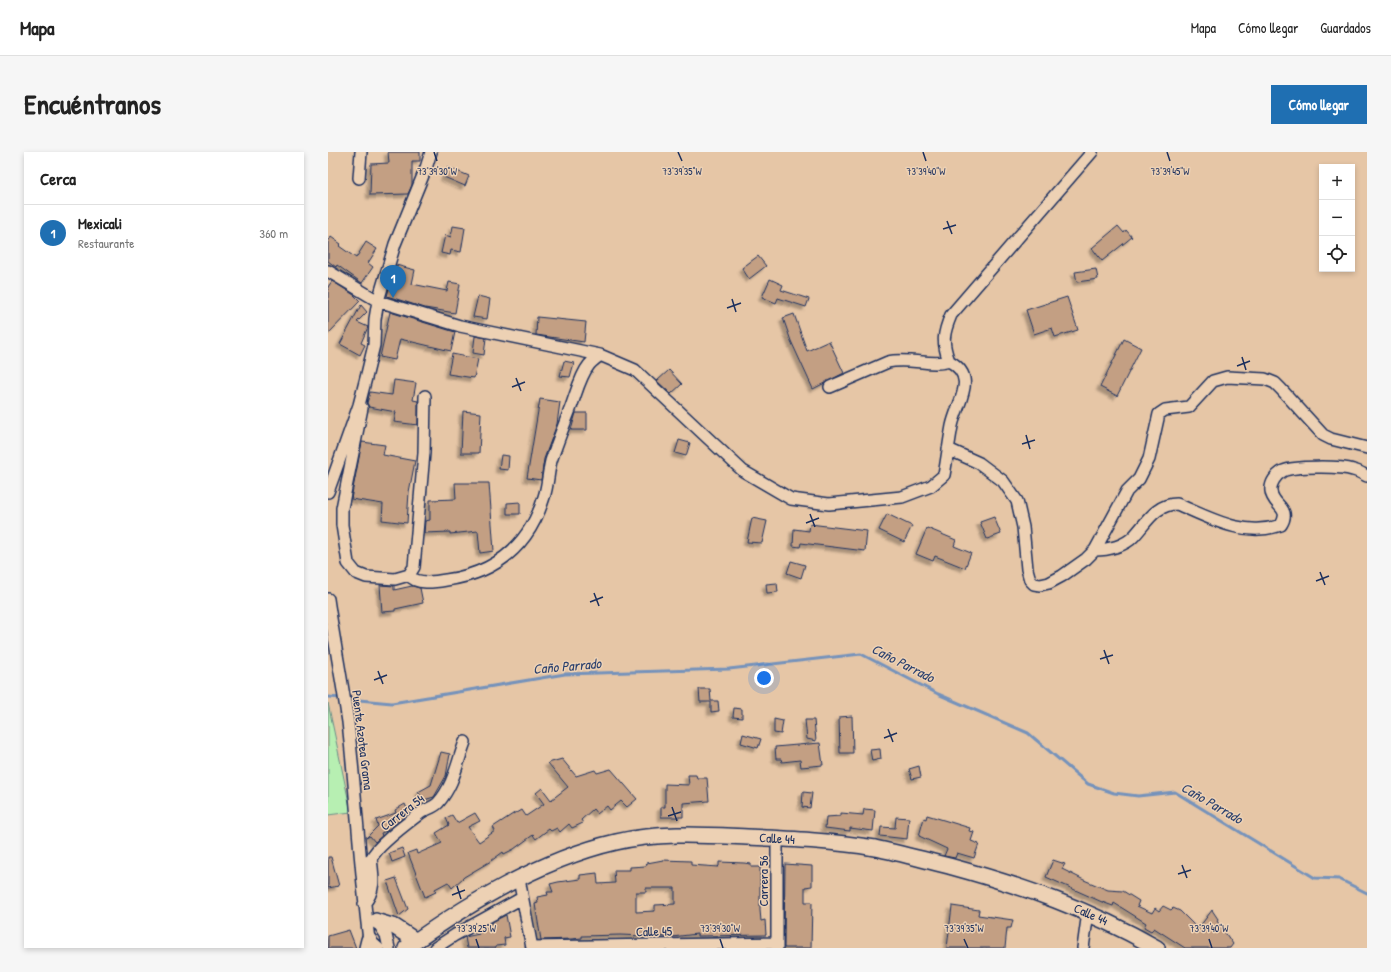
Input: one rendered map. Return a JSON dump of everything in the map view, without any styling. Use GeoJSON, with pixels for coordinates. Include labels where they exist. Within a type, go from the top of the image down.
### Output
{"type":"FeatureCollection","features":[{"type":"Feature","properties":{"kind":"main road","name":"Calle 44"},"geometry":{"type":"LineString","coordinates":[[411,945],[474,904],[519,879],[579,852],[636,838],[681,834],[810,840],[902,853],[1030,890],[1088,912],[1156,948]]}},
{"type":"Feature","properties":{"kind":"main road"},"geometry":{"type":"LineString","coordinates":[[378,922],[395,927],[411,945]]}},
{"type":"Feature","properties":{"kind":"street"},"geometry":{"type":"LineString","coordinates":[[359,178],[361,152]]}},
{"type":"Feature","properties":{"kind":"street"},"geometry":{"type":"LineString","coordinates":[[328,492],[359,405],[374,345],[374,319],[378,301],[395,244],[431,152]]}},
{"type":"Feature","properties":{"kind":"street"},"geometry":{"type":"LineString","coordinates":[[328,271],[378,301],[460,326],[600,355],[635,370],[743,471],[791,499],[829,504],[902,497],[932,486],[944,475],[953,424],[965,390],[964,376],[958,366],[949,360],[944,347],[944,331],[950,315],[1092,152]]}},
{"type":"Feature","properties":{"kind":"street"},"geometry":{"type":"LineString","coordinates":[[409,575],[413,580],[418,581],[442,580],[461,577],[494,565],[506,557],[520,543],[534,522],[544,499],[551,462],[576,392],[589,365],[600,355]]}},
{"type":"Feature","properties":{"kind":"street"},"geometry":{"type":"LineString","coordinates":[[830,387],[888,362],[897,360],[938,363],[949,360]]}},
{"type":"Feature","properties":{"kind":"street"},"geometry":{"type":"LineString","coordinates":[[948,449],[979,463],[1003,481],[1017,501],[1023,527],[1027,569],[1030,580],[1034,584],[1049,583],[1062,576],[1086,559],[1095,550],[1124,497],[1139,479],[1150,459],[1159,414],[1165,410],[1189,407],[1213,381],[1235,377],[1271,381],[1281,389],[1322,435],[1330,440],[1367,448]]}},
{"type":"Feature","properties":{"kind":"street"},"geometry":{"type":"LineString","coordinates":[[359,405],[362,408],[358,434],[342,508],[342,525],[348,563],[356,573],[366,577],[395,579],[409,575],[414,566],[424,453],[425,396]]}},
{"type":"Feature","properties":{"kind":"street"},"geometry":{"type":"LineString","coordinates":[[1095,550],[1116,547],[1133,537],[1158,509],[1170,504],[1177,504],[1216,522],[1246,529],[1264,529],[1281,525],[1285,514],[1274,499],[1271,491],[1272,482],[1276,476],[1284,471],[1336,467],[1354,470],[1367,476]]}},
{"type":"Feature","properties":{"kind":"street","name":"Puente Azotea Grama"},"geometry":{"type":"LineString","coordinates":[[328,599],[347,721],[359,831],[362,886],[372,945]]}},
{"type":"Feature","properties":{"kind":"street","name":"Carrera 54"},"geometry":{"type":"LineString","coordinates":[[365,906],[373,889],[370,859],[372,855],[380,846],[423,812],[437,803],[448,788],[456,772],[465,742]]}},
{"type":"Feature","properties":{"kind":"street","name":"Carrera 56"},"geometry":{"type":"LineString","coordinates":[[777,838],[777,946]]}},
{"type":"Feature","properties":{"kind":"street"},"geometry":{"type":"LineString","coordinates":[[519,879],[532,948]]}},
{"type":"Feature","properties":{"kind":"street"},"geometry":{"type":"LineString","coordinates":[[436,948],[455,935],[522,898]]}},
{"type":"Feature","properties":{"kind":"street"},"geometry":{"type":"LineString","coordinates":[[365,906],[386,935],[389,948]]}},
{"type":"Feature","properties":{"kind":"street"},"geometry":{"type":"LineString","coordinates":[[1082,948],[1088,912]]}},
{"type":"Feature","properties":{"kind":"street","name":"Calle 45"},"geometry":{"type":"LineString","coordinates":[[532,948],[777,946]]}},
{"type":"Feature","properties":{"kind":"green space"},"geometry":{"type":"Polygon","coordinates":[[[328,703],[351,812],[328,815],[328,703]]]}},
{"type":"Feature","properties":{"kind":"building"},"geometry":{"type":"Polygon","coordinates":[[[388,152],[420,152],[420,161],[412,161],[412,185],[408,194],[370,195],[371,164],[389,163],[388,152]]]}},
{"type":"Feature","properties":{"kind":"building"},"geometry":{"type":"Polygon","coordinates":[[[448,167],[469,176],[465,186],[444,177],[448,167]]]}},
{"type":"Feature","properties":{"kind":"building"},"geometry":{"type":"Polygon","coordinates":[[[453,226],[465,228],[461,252],[451,250],[450,255],[441,253],[445,235],[451,237],[453,226]]]}},
{"type":"Feature","properties":{"kind":"building"},"geometry":{"type":"Polygon","coordinates":[[[1118,226],[1124,233],[1126,230],[1132,237],[1102,261],[1092,248],[1118,226]]]}},
{"type":"Feature","properties":{"kind":"building"},"geometry":{"type":"Polygon","coordinates":[[[331,237],[341,244],[339,246],[356,258],[366,242],[377,249],[368,263],[373,267],[362,283],[337,265],[336,267],[328,261],[328,242],[331,237]]]}},
{"type":"Feature","properties":{"kind":"building"},"geometry":{"type":"Polygon","coordinates":[[[758,256],[766,266],[749,279],[742,268],[758,256]]]}},
{"type":"Feature","properties":{"kind":"building"},"geometry":{"type":"Polygon","coordinates":[[[396,265],[415,270],[412,284],[447,291],[449,282],[460,284],[455,313],[425,308],[387,296],[396,265]]]}},
{"type":"Feature","properties":{"kind":"building"},"geometry":{"type":"Polygon","coordinates":[[[1096,269],[1098,279],[1077,282],[1075,272],[1096,269]]]}},
{"type":"Feature","properties":{"kind":"building"},"geometry":{"type":"Polygon","coordinates":[[[770,279],[783,285],[781,290],[809,299],[806,307],[778,298],[776,303],[762,297],[770,279]]]}},
{"type":"Feature","properties":{"kind":"building"},"geometry":{"type":"Polygon","coordinates":[[[332,281],[354,295],[360,301],[328,334],[328,287],[332,281]]]}},
{"type":"Feature","properties":{"kind":"building"},"geometry":{"type":"Polygon","coordinates":[[[478,296],[490,299],[487,319],[473,317],[478,296]]]}},
{"type":"Feature","properties":{"kind":"building"},"geometry":{"type":"Polygon","coordinates":[[[1067,297],[1078,330],[1055,337],[1052,328],[1034,334],[1026,310],[1067,297]]]}},
{"type":"Feature","properties":{"kind":"building"},"geometry":{"type":"Polygon","coordinates":[[[361,305],[367,312],[357,322],[368,327],[361,343],[365,345],[360,355],[340,344],[361,305]]]}},
{"type":"Feature","properties":{"kind":"building"},"geometry":{"type":"Polygon","coordinates":[[[390,312],[455,332],[451,351],[400,339],[395,360],[380,357],[390,312]]]}},
{"type":"Feature","properties":{"kind":"building"},"geometry":{"type":"Polygon","coordinates":[[[794,314],[807,351],[829,341],[844,373],[813,389],[791,341],[783,318],[794,314]]]}},
{"type":"Feature","properties":{"kind":"building"},"geometry":{"type":"Polygon","coordinates":[[[537,317],[586,322],[584,342],[536,335],[537,317]]]}},
{"type":"Feature","properties":{"kind":"building"},"geometry":{"type":"Polygon","coordinates":[[[475,336],[486,338],[484,355],[473,353],[475,336]]]}},
{"type":"Feature","properties":{"kind":"building"},"geometry":{"type":"Polygon","coordinates":[[[1124,339],[1141,348],[1117,396],[1100,387],[1124,339]]]}},
{"type":"Feature","properties":{"kind":"building"},"geometry":{"type":"Polygon","coordinates":[[[452,354],[478,359],[474,378],[448,374],[452,354]]]}},
{"type":"Feature","properties":{"kind":"building"},"geometry":{"type":"Polygon","coordinates":[[[564,361],[574,363],[570,377],[560,376],[564,361]]]}},
{"type":"Feature","properties":{"kind":"building"},"geometry":{"type":"Polygon","coordinates":[[[669,370],[682,384],[671,394],[657,381],[669,370]]]}},
{"type":"Feature","properties":{"kind":"building"},"geometry":{"type":"Polygon","coordinates":[[[394,380],[416,383],[413,400],[418,401],[418,425],[394,422],[396,412],[369,407],[367,403],[370,392],[392,395],[394,380]]]}},
{"type":"Feature","properties":{"kind":"building"},"geometry":{"type":"Polygon","coordinates":[[[540,399],[560,402],[557,424],[544,459],[541,480],[527,478],[540,399]]]}},
{"type":"Feature","properties":{"kind":"building"},"geometry":{"type":"Polygon","coordinates":[[[463,411],[481,413],[479,453],[461,453],[463,411]]]}},
{"type":"Feature","properties":{"kind":"building"},"geometry":{"type":"Polygon","coordinates":[[[576,413],[587,413],[587,430],[571,430],[576,413]]]}},
{"type":"Feature","properties":{"kind":"building"},"geometry":{"type":"Polygon","coordinates":[[[679,440],[690,443],[686,456],[675,453],[679,440]]]}},
{"type":"Feature","properties":{"kind":"building"},"geometry":{"type":"Polygon","coordinates":[[[362,442],[385,445],[383,455],[415,461],[409,492],[407,523],[382,520],[383,504],[351,499],[362,442]]]}},
{"type":"Feature","properties":{"kind":"building"},"geometry":{"type":"Polygon","coordinates":[[[501,455],[509,456],[508,470],[499,469],[501,455]]]}},
{"type":"Feature","properties":{"kind":"building"},"geometry":{"type":"Polygon","coordinates":[[[455,483],[489,483],[494,551],[480,553],[478,531],[450,534],[450,532],[424,533],[425,521],[430,520],[430,500],[456,499],[455,483]]]}},
{"type":"Feature","properties":{"kind":"building"},"geometry":{"type":"Polygon","coordinates":[[[520,502],[520,514],[507,514],[507,503],[520,502]]]}},
{"type":"Feature","properties":{"kind":"building"},"geometry":{"type":"Polygon","coordinates":[[[887,514],[912,526],[904,542],[879,530],[887,514]]]}},
{"type":"Feature","properties":{"kind":"building"},"geometry":{"type":"Polygon","coordinates":[[[994,517],[1001,534],[987,539],[980,522],[994,517]]]}},
{"type":"Feature","properties":{"kind":"building"},"geometry":{"type":"Polygon","coordinates":[[[752,518],[767,521],[762,543],[747,542],[752,518]]]}},
{"type":"Feature","properties":{"kind":"building"},"geometry":{"type":"Polygon","coordinates":[[[810,524],[867,531],[865,551],[801,543],[800,547],[793,546],[794,529],[809,531],[810,524]]]}},
{"type":"Feature","properties":{"kind":"building"},"geometry":{"type":"Polygon","coordinates":[[[927,528],[956,540],[954,546],[971,553],[965,568],[935,556],[933,561],[916,554],[927,528]]]}},
{"type":"Feature","properties":{"kind":"building"},"geometry":{"type":"Polygon","coordinates":[[[791,561],[805,565],[801,578],[787,573],[791,561]]]}},
{"type":"Feature","properties":{"kind":"building"},"geometry":{"type":"Polygon","coordinates":[[[777,583],[778,592],[767,593],[766,584],[777,583]]]}},
{"type":"Feature","properties":{"kind":"building"},"geometry":{"type":"Polygon","coordinates":[[[380,585],[394,586],[394,590],[412,586],[420,588],[423,603],[395,609],[395,611],[382,612],[380,585]]]}},
{"type":"Feature","properties":{"kind":"building"},"geometry":{"type":"Polygon","coordinates":[[[699,689],[710,689],[711,701],[718,701],[719,711],[711,712],[711,702],[700,702],[699,689]]]}},
{"type":"Feature","properties":{"kind":"building"},"geometry":{"type":"Polygon","coordinates":[[[734,708],[742,709],[742,718],[733,717],[734,708]]]}},
{"type":"Feature","properties":{"kind":"building"},"geometry":{"type":"Polygon","coordinates":[[[852,716],[853,753],[840,753],[839,717],[852,716]]]}},
{"type":"Feature","properties":{"kind":"building"},"geometry":{"type":"Polygon","coordinates":[[[774,719],[783,721],[781,734],[774,733],[774,719]]]}},
{"type":"Feature","properties":{"kind":"building"},"geometry":{"type":"Polygon","coordinates":[[[805,720],[814,720],[816,741],[807,739],[805,720]]]}},
{"type":"Feature","properties":{"kind":"building"},"geometry":{"type":"Polygon","coordinates":[[[743,734],[761,739],[758,748],[741,743],[743,734]]]}},
{"type":"Feature","properties":{"kind":"building"},"geometry":{"type":"Polygon","coordinates":[[[820,743],[823,765],[801,767],[800,760],[782,762],[781,759],[776,759],[775,747],[820,743]]]}},
{"type":"Feature","properties":{"kind":"building"},"geometry":{"type":"Polygon","coordinates":[[[880,749],[881,759],[872,761],[870,750],[880,749]]]}},
{"type":"Feature","properties":{"kind":"building"},"geometry":{"type":"Polygon","coordinates":[[[441,752],[450,754],[446,776],[434,797],[424,800],[418,792],[431,785],[441,752]]]}},
{"type":"Feature","properties":{"kind":"building"},"geometry":{"type":"Polygon","coordinates":[[[562,759],[576,776],[595,770],[597,773],[611,769],[637,799],[627,807],[621,801],[610,810],[607,806],[597,814],[593,809],[581,820],[583,823],[572,828],[569,824],[560,832],[557,828],[551,831],[549,829],[536,839],[533,835],[514,849],[504,854],[503,852],[464,877],[452,888],[448,882],[435,889],[436,892],[425,897],[408,853],[416,850],[417,854],[442,843],[436,833],[449,825],[446,818],[452,815],[457,823],[475,813],[480,821],[468,827],[479,842],[495,831],[493,827],[516,812],[517,813],[522,810],[526,816],[544,804],[536,793],[542,788],[551,800],[568,787],[548,763],[562,759]]]}},
{"type":"Feature","properties":{"kind":"building"},"geometry":{"type":"Polygon","coordinates":[[[919,766],[921,777],[912,779],[909,769],[919,766]]]}},
{"type":"Feature","properties":{"kind":"building"},"geometry":{"type":"Polygon","coordinates":[[[688,775],[696,775],[697,778],[707,778],[709,801],[683,803],[683,817],[661,817],[661,807],[665,807],[665,784],[689,785],[688,775]]]}},
{"type":"Feature","properties":{"kind":"building"},"geometry":{"type":"Polygon","coordinates":[[[803,792],[812,793],[810,808],[802,807],[803,792]]]}},
{"type":"Feature","properties":{"kind":"building"},"geometry":{"type":"Polygon","coordinates":[[[405,804],[409,813],[386,831],[381,833],[382,836],[375,842],[370,836],[366,838],[378,826],[376,820],[396,813],[395,810],[405,804]]]}},
{"type":"Feature","properties":{"kind":"building"},"geometry":{"type":"Polygon","coordinates":[[[864,809],[875,810],[873,831],[850,828],[850,831],[825,828],[826,817],[841,816],[841,813],[863,815],[864,809]]]}},
{"type":"Feature","properties":{"kind":"building"},"geometry":{"type":"Polygon","coordinates":[[[927,815],[970,828],[969,831],[974,832],[971,841],[979,844],[974,858],[957,853],[955,858],[944,856],[947,849],[919,836],[924,818],[926,819],[927,815]]]}},
{"type":"Feature","properties":{"kind":"building"},"geometry":{"type":"Polygon","coordinates":[[[896,817],[909,818],[907,839],[880,836],[881,827],[895,828],[896,817]]]}},
{"type":"Feature","properties":{"kind":"building"},"geometry":{"type":"Polygon","coordinates":[[[402,848],[405,857],[392,862],[389,853],[402,848]]]}},
{"type":"Feature","properties":{"kind":"building"},"geometry":{"type":"Polygon","coordinates":[[[328,857],[331,857],[339,886],[328,888],[328,857]]]}},
{"type":"Feature","properties":{"kind":"building"},"geometry":{"type":"Polygon","coordinates":[[[663,860],[691,861],[691,865],[718,867],[719,862],[744,863],[751,864],[751,867],[760,867],[760,910],[761,921],[765,920],[766,935],[697,936],[697,934],[672,937],[620,935],[582,936],[582,938],[541,940],[535,904],[538,903],[537,897],[548,895],[547,892],[553,892],[550,884],[580,879],[580,875],[597,873],[598,884],[615,883],[614,870],[630,870],[630,867],[646,866],[647,863],[663,860]],[[646,888],[646,892],[636,892],[636,912],[655,911],[655,905],[675,904],[675,888],[646,888]]]}},
{"type":"Feature","properties":{"kind":"building"},"geometry":{"type":"Polygon","coordinates":[[[1053,860],[1065,864],[1062,869],[1084,880],[1108,890],[1123,891],[1139,901],[1137,906],[1152,913],[1155,908],[1159,911],[1163,906],[1171,910],[1173,908],[1180,911],[1198,929],[1212,910],[1218,919],[1217,921],[1233,944],[1230,948],[1185,948],[1154,928],[1151,931],[1144,927],[1146,923],[1114,903],[1113,906],[1102,902],[1046,877],[1053,860]]]}},
{"type":"Feature","properties":{"kind":"building"},"geometry":{"type":"Polygon","coordinates":[[[785,864],[812,866],[812,886],[805,887],[805,902],[812,902],[811,948],[784,948],[785,864]]]}},
{"type":"Feature","properties":{"kind":"building"},"geometry":{"type":"Polygon","coordinates":[[[396,878],[408,909],[399,916],[387,881],[396,878]]]}},
{"type":"Feature","properties":{"kind":"building"},"geometry":{"type":"Polygon","coordinates":[[[952,906],[979,910],[978,915],[1013,920],[1011,928],[1007,928],[1005,948],[947,948],[952,906]]]}},
{"type":"Feature","properties":{"kind":"building"},"geometry":{"type":"Polygon","coordinates":[[[506,915],[510,937],[504,938],[505,945],[496,946],[496,948],[467,948],[465,937],[479,934],[479,930],[493,926],[492,922],[506,915]]]}},
{"type":"Feature","properties":{"kind":"building"},"geometry":{"type":"Polygon","coordinates":[[[349,930],[356,948],[328,948],[328,936],[349,930]]]}},
{"type":"Feature","properties":{"kind":"waterway","name":"Caño Parrado"},"geometry":{"type":"LineString","coordinates":[[348,699],[392,703],[565,674],[729,669],[861,654],[938,694],[1028,733],[1088,784],[1114,793],[1138,796],[1175,792],[1315,878],[1339,879],[1367,893]]}},
{"type":"Feature","properties":{"kind":"waterway","name":"Caño Parrado"},"geometry":{"type":"LineString","coordinates":[[328,697],[342,698]]}},
{"type":"Feature","properties":{"kind":"place","name":"Mexicali"},"geometry":{"type":"Point","coordinates":[393,298]}}]}
